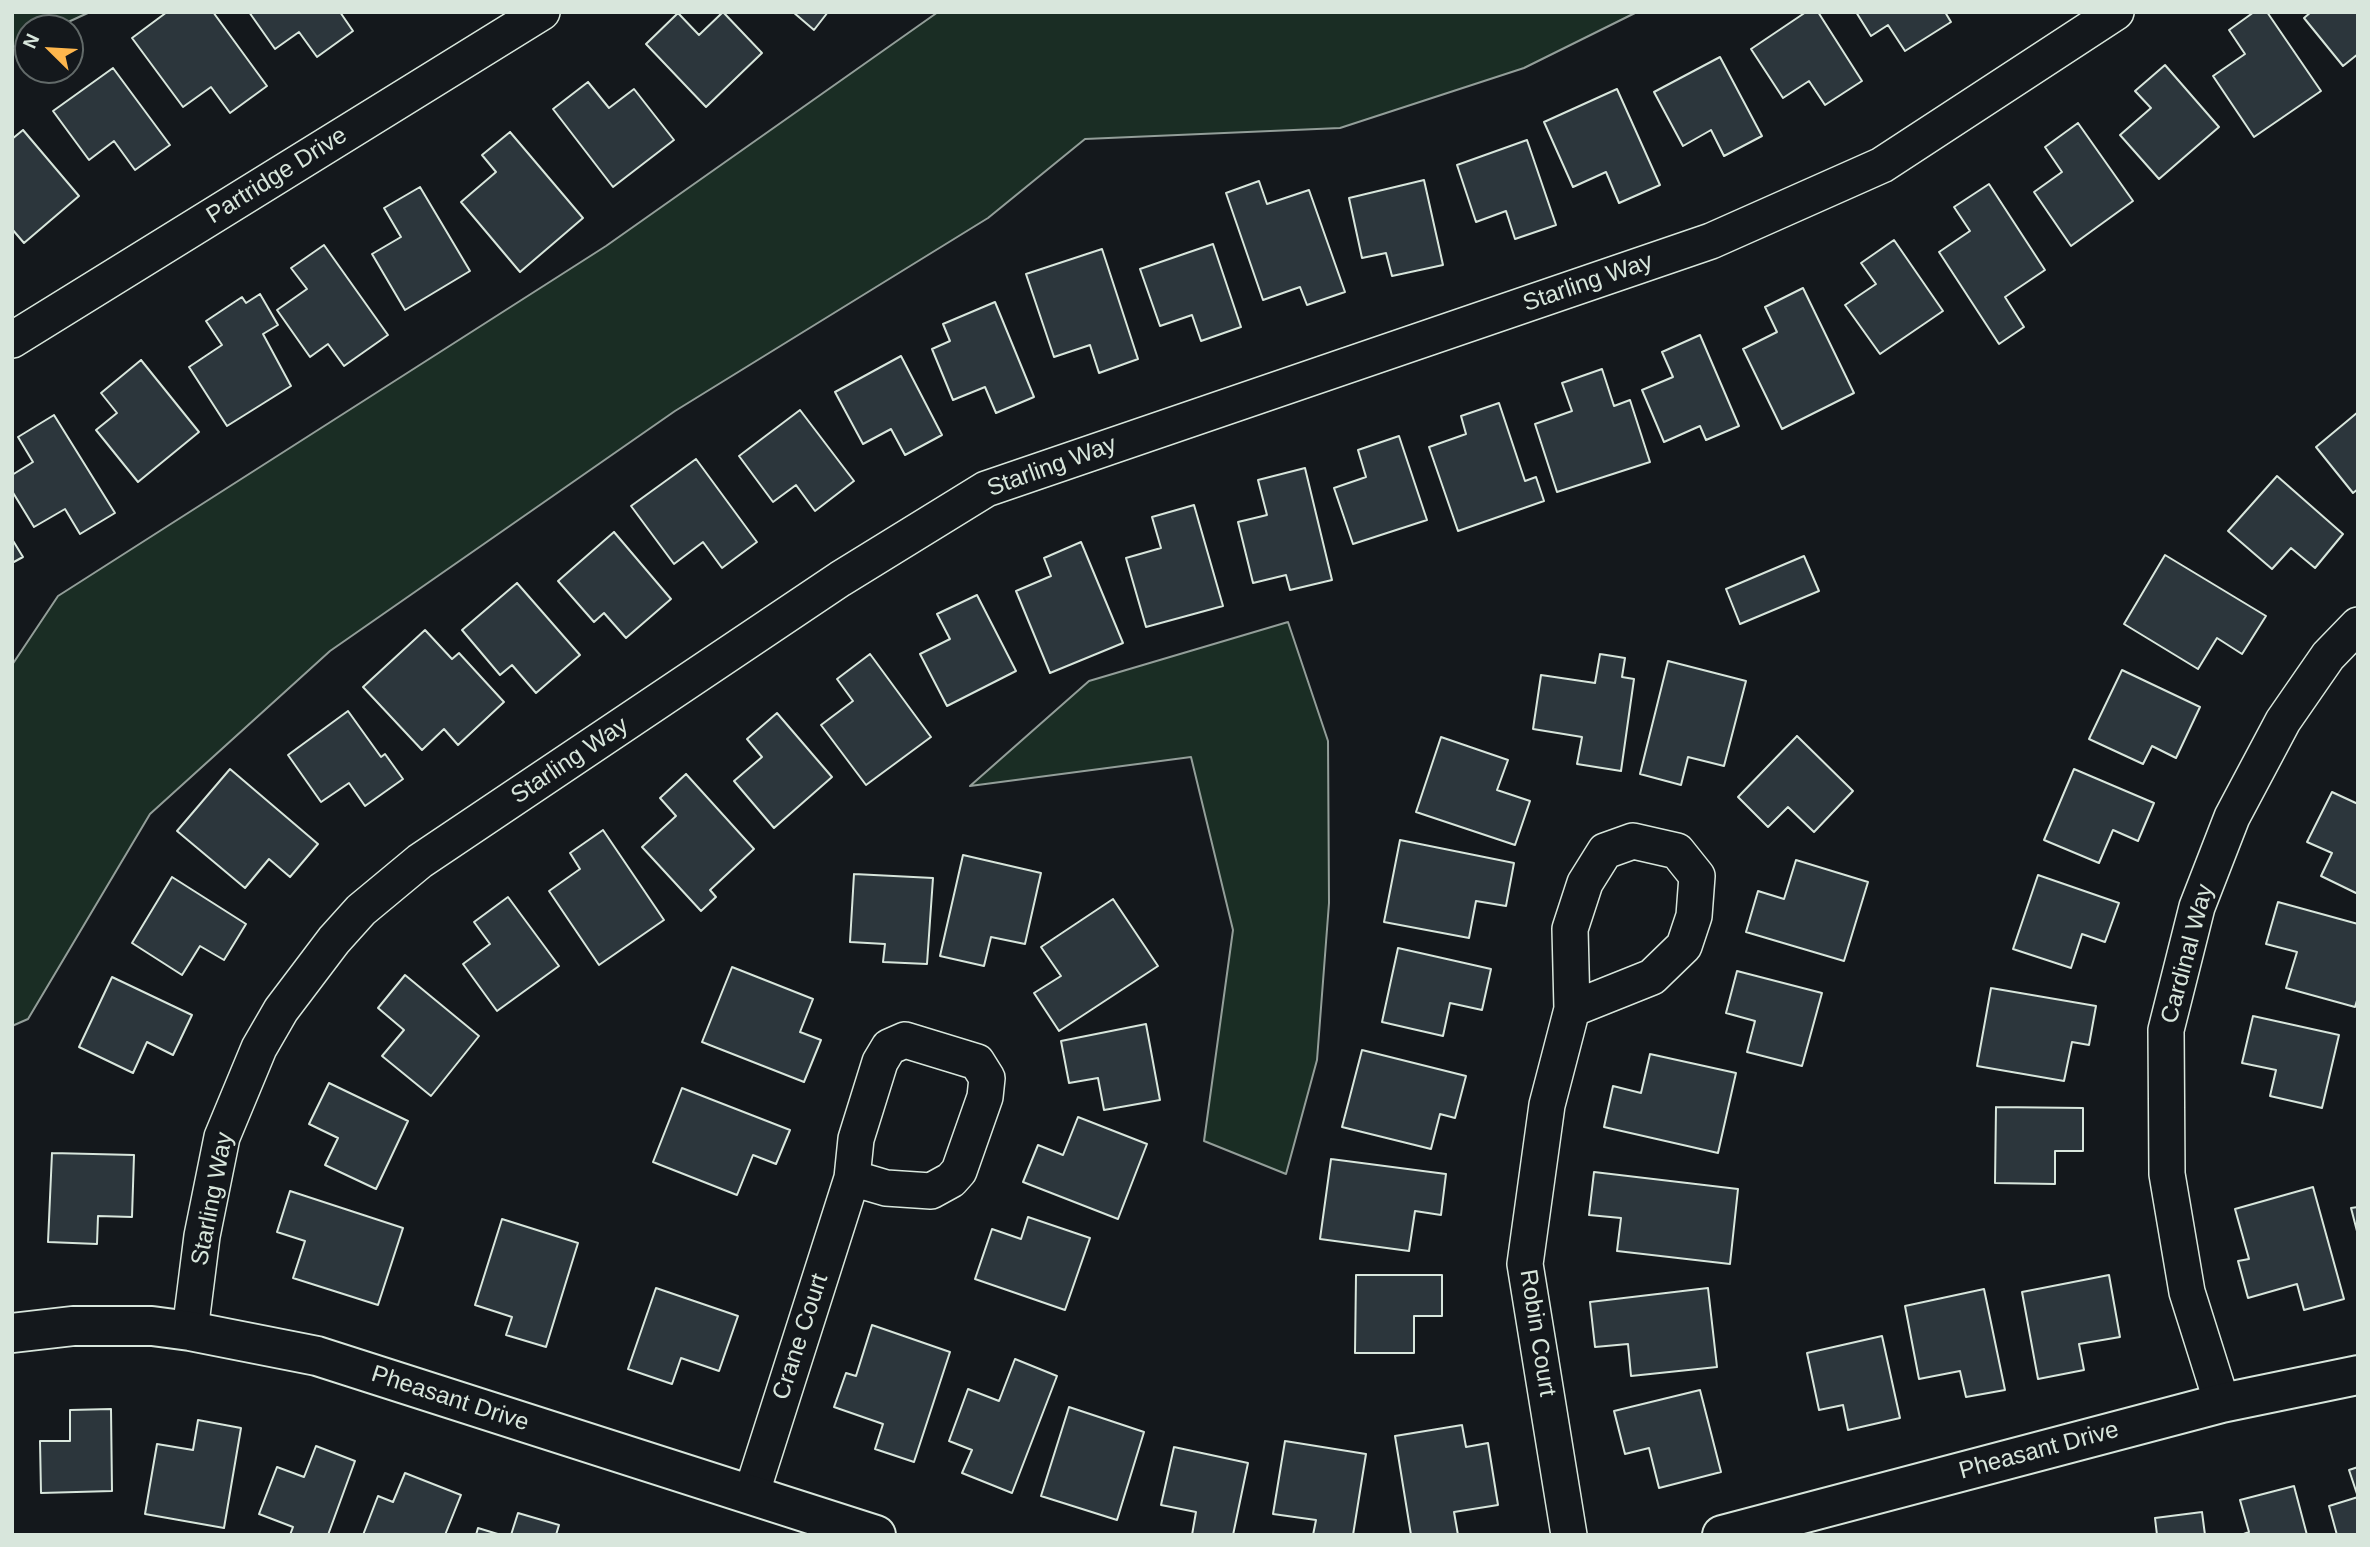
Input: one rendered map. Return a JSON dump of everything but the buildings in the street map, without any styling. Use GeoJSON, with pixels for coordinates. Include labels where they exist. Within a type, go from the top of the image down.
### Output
{"type":"FeatureCollection","features":[{"type":"Feature","properties":{"kind":"street","name":"Partridge Drive"},"geometry":{"type":"LineString","coordinates":[[12,340],[542,12]]}},
{"type":"Feature","properties":{"kind":"street","name":"Starling Way"},"geometry":{"type":"LineString","coordinates":[[190,1331],[202,1236],[222,1137],[259,1048],[293,993],[334,940],[361,910],[420,861],[840,579],[986,488],[1711,241],[1882,165],[2116,12]]}},
{"type":"Feature","properties":{"kind":"street","name":"Cardinal Way"},"geometry":{"type":"LineString","coordinates":[[2221,1403],[2187,1292],[2167,1174],[2166,1030],[2197,906],[2232,817],[2283,721],[2328,656],[2358,625]]}},
{"type":"Feature","properties":{"kind":"street","name":"Robin Court"},"geometry":{"type":"LineString","coordinates":[[1570,1535],[1525,1264],[1547,1105],[1573,1009],[1570,929],[1585,883],[1605,851],[1633,841],[1677,851],[1697,876],[1695,916],[1684,946],[1652,977],[1573,1009]]}},
{"type":"Feature","properties":{"kind":"street","name":"Crane Court"},"geometry":{"type":"LineString","coordinates":[[751,1495],[852,1178],[856,1139],[880,1062],[889,1047],[905,1040],[977,1062],[984,1069],[987,1087],[985,1097],[964,1160],[951,1180],[931,1191],[909,1191],[852,1178]]}},
{"type":"Feature","properties":{"kind":"street","name":"Pheasant Drive"},"geometry":{"type":"LineString","coordinates":[[12,1333],[114,1325],[190,1331],[317,1356],[876,1535]]}},
{"type":"Feature","properties":{"kind":"street","name":"Pheasant Drive"},"geometry":{"type":"LineString","coordinates":[[1722,1535],[2221,1403],[2358,1375]]}},
{"type":"Feature","properties":{"kind":"green space"},"geometry":{"type":"Polygon","coordinates":[[[12,12],[90,12],[84,15],[14,14],[12,48],[12,12]]]}},
{"type":"Feature","properties":{"kind":"green space"},"geometry":{"type":"Polygon","coordinates":[[[938,12],[1637,12],[1524,68],[1340,128],[1085,139],[988,218],[675,411],[330,651],[150,814],[28,1019],[12,1026],[12,665],[58,596],[606,246],[938,12]]]}},
{"type":"Feature","properties":{"kind":"green space"},"geometry":{"type":"Polygon","coordinates":[[[1288,622],[1328,741],[1329,903],[1317,1060],[1286,1174],[1204,1141],[1233,930],[1191,757],[970,786],[1089,681],[1288,622]]]}}]}
